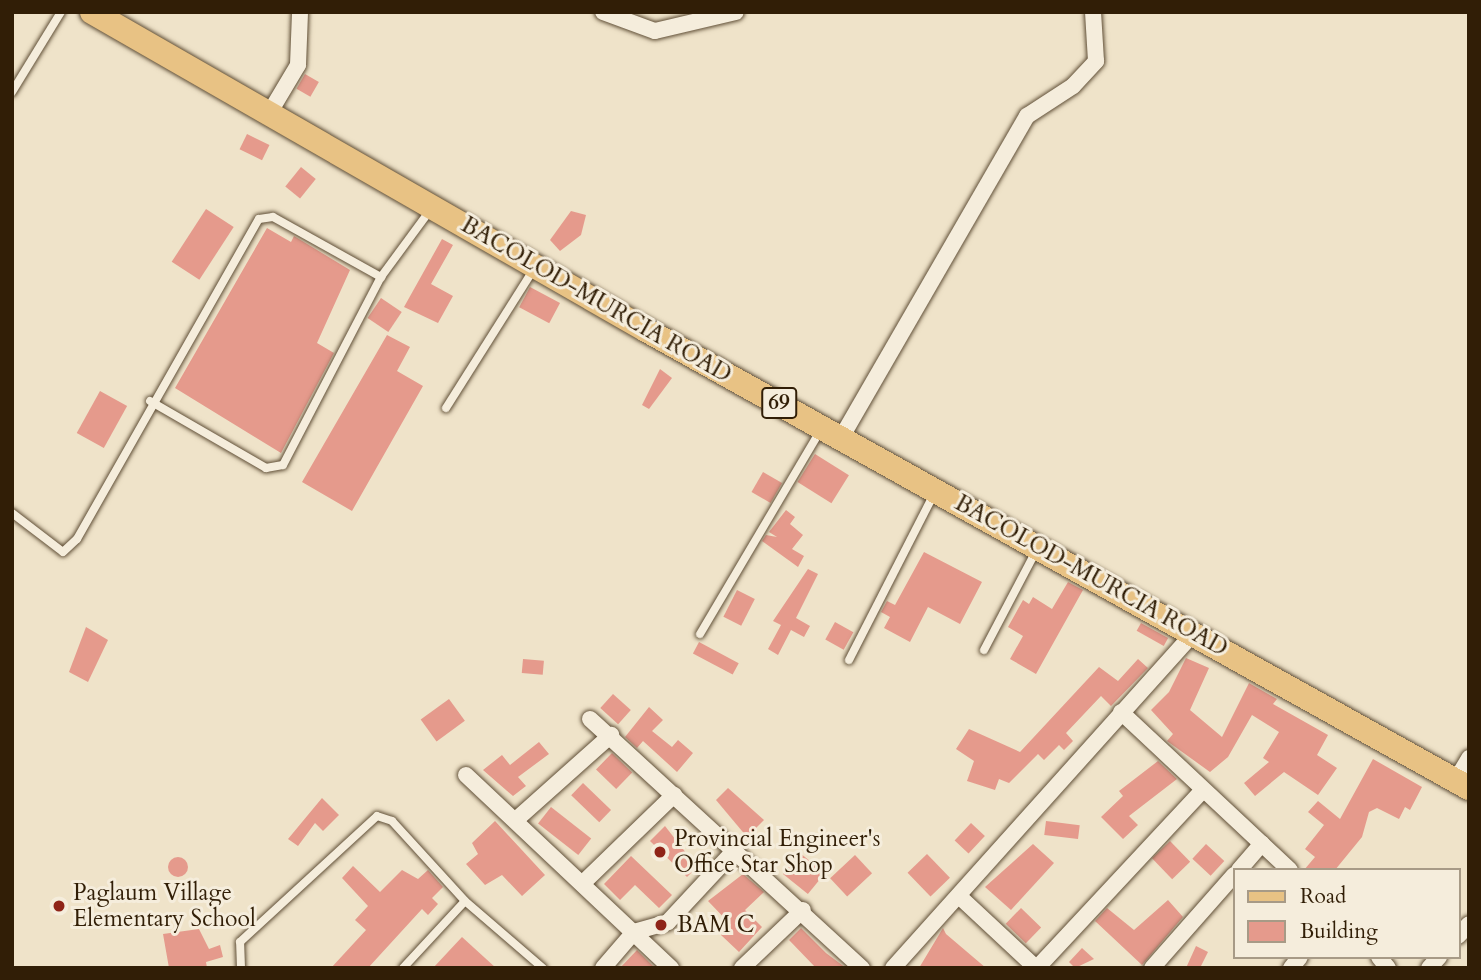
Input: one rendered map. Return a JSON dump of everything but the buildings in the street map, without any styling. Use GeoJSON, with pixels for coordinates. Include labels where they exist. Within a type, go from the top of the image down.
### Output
{"type":"FeatureCollection","features":[{"type":"Feature","properties":{"kind":"main road","name":"BACOLOD-MURCIA ROAD"},"geometry":{"type":"LineString","coordinates":[[92,12],[536,266],[1462,784]]}},
{"type":"Feature","properties":{"kind":"street"},"geometry":{"type":"LineString","coordinates":[[270,112],[298,65],[300,12]]}},
{"type":"Feature","properties":{"kind":"street"},"geometry":{"type":"LineString","coordinates":[[603,12],[655,31],[736,12]]}},
{"type":"Feature","properties":{"kind":"street"},"geometry":{"type":"LineString","coordinates":[[832,432],[1018,130],[1096,61],[1093,12]]}},
{"type":"Feature","properties":{"kind":"street"},"geometry":{"type":"LineString","coordinates":[[893,968],[961,898],[1121,712],[1193,634]]}},
{"type":"Feature","properties":{"kind":"street"},"geometry":{"type":"LineString","coordinates":[[1121,712],[1288,868]]}},
{"type":"Feature","properties":{"kind":"street"},"geometry":{"type":"LineString","coordinates":[[590,719],[611,735],[734,851],[803,910],[862,968]]}},
{"type":"Feature","properties":{"kind":"street"},"geometry":{"type":"LineString","coordinates":[[518,818],[611,735]]}},
{"type":"Feature","properties":{"kind":"street"},"geometry":{"type":"LineString","coordinates":[[1462,784],[1469,758]]}},
{"type":"Feature","properties":{"kind":"street"},"geometry":{"type":"LineString","coordinates":[[466,775],[518,818],[585,881],[671,968]]}},
{"type":"Feature","properties":{"kind":"street"},"geometry":{"type":"LineString","coordinates":[[961,898],[1037,968],[1203,790]]}},
{"type":"Feature","properties":{"kind":"street"},"geometry":{"type":"LineString","coordinates":[[585,881],[674,795]]}},
{"type":"Feature","properties":{"kind":"street"},"geometry":{"type":"LineString","coordinates":[[1241,868],[1262,844]]}},
{"type":"Feature","properties":{"kind":"street"},"geometry":{"type":"LineString","coordinates":[[603,968],[634,932],[668,922],[734,851]]}},
{"type":"Feature","properties":{"kind":"street"},"geometry":{"type":"LineString","coordinates":[[1152,968],[1232,877]]}},
{"type":"Feature","properties":{"kind":"street"},"geometry":{"type":"LineString","coordinates":[[742,968],[803,910]]}},
{"type":"Feature","properties":{"kind":"lane"},"geometry":{"type":"LineString","coordinates":[[12,92],[61,12]]}},
{"type":"Feature","properties":{"kind":"lane"},"geometry":{"type":"LineString","coordinates":[[150,401],[275,470],[381,277],[433,207]]}},
{"type":"Feature","properties":{"kind":"lane"},"geometry":{"type":"LineString","coordinates":[[12,513],[63,552],[77,539],[150,401],[259,219],[273,217],[381,277]]}},
{"type":"Feature","properties":{"kind":"lane"},"geometry":{"type":"LineString","coordinates":[[446,408],[536,266]]}},
{"type":"Feature","properties":{"kind":"lane"},"geometry":{"type":"LineString","coordinates":[[700,634],[832,432]]}},
{"type":"Feature","properties":{"kind":"lane"},"geometry":{"type":"LineString","coordinates":[[849,660],[936,489]]}},
{"type":"Feature","properties":{"kind":"lane"},"geometry":{"type":"LineString","coordinates":[[984,650],[1039,545]]}},
{"type":"Feature","properties":{"kind":"lane"},"geometry":{"type":"LineString","coordinates":[[241,968],[240,942],[377,816],[393,821],[465,901],[543,968]]}},
{"type":"Feature","properties":{"kind":"lane"},"geometry":{"type":"LineString","coordinates":[[402,968],[465,901]]}},
{"type":"Feature","properties":{"kind":"place","name":"Provincial Engineer's Office Star Shop"},"geometry":{"type":"Point","coordinates":[660,852]}},
{"type":"Feature","properties":{"kind":"place","name":"Paglaum Village Elementary School"},"geometry":{"type":"Point","coordinates":[59,906]}},
{"type":"Feature","properties":{"kind":"place","name":"BAM C"},"geometry":{"type":"Point","coordinates":[661,925]}}]}
